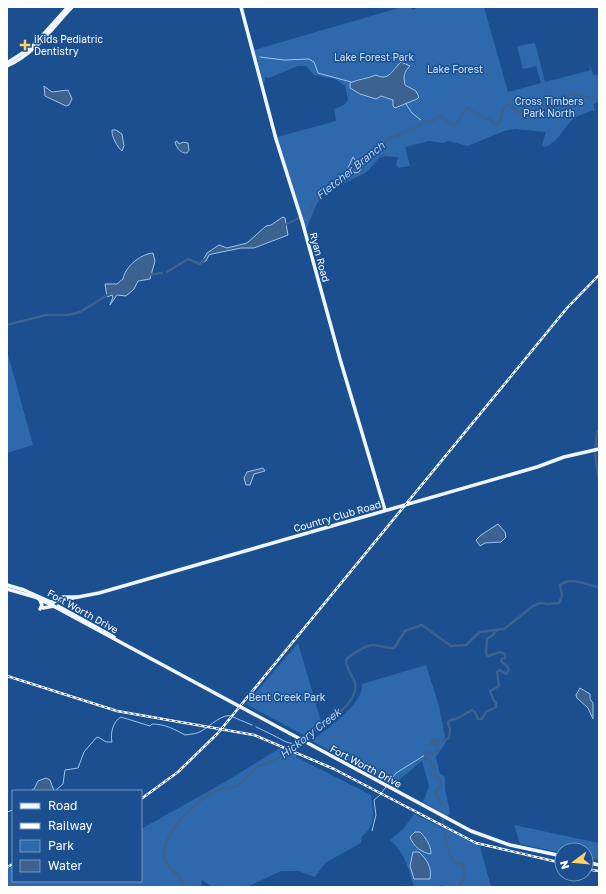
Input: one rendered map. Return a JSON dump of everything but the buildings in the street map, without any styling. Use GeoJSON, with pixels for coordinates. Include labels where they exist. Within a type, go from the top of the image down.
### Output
{"type":"FeatureCollection","features":[{"type":"Feature","properties":{"kind":"main road"},"geometry":{"type":"LineString","coordinates":[[7,64],[32,47],[68,7]]}},
{"type":"Feature","properties":{"kind":"main road"},"geometry":{"type":"LineString","coordinates":[[7,64],[19,60],[34,48],[72,7]]}},
{"type":"Feature","properties":{"kind":"main road","name":"Ryan Road"},"geometry":{"type":"LineString","coordinates":[[241,7],[278,144],[301,215],[341,362],[385,510]]}},
{"type":"Feature","properties":{"kind":"main road","name":"Country Club Road"},"geometry":{"type":"LineString","coordinates":[[52,604],[99,593],[537,467],[564,457],[599,449]]}},
{"type":"Feature","properties":{"kind":"main road","name":"Fort Worth Drive"},"geometry":{"type":"LineString","coordinates":[[7,585],[24,590],[67,611],[149,657]]}},
{"type":"Feature","properties":{"kind":"main road","name":"Fort Worth Drive"},"geometry":{"type":"LineString","coordinates":[[7,589],[52,604],[294,737],[448,819],[494,840],[554,854]]}},
{"type":"Feature","properties":{"kind":"main road","name":"Country Club Road"},"geometry":{"type":"LineString","coordinates":[[52,604],[63,597],[78,597]]}},
{"type":"Feature","properties":{"kind":"main road"},"geometry":{"type":"LineString","coordinates":[[39,599],[42,609],[52,604]]}},
{"type":"Feature","properties":{"kind":"main road"},"geometry":{"type":"LineString","coordinates":[[67,611],[64,604],[68,600]]}},
{"type":"Feature","properties":{"kind":"green space","name":"Lake Forest"},"geometry":{"type":"Polygon","coordinates":[[[402,7],[411,7],[412,10],[420,7],[484,7],[508,92],[541,83],[536,66],[523,69],[517,46],[535,43],[545,82],[588,71],[590,70],[589,64],[594,75],[599,74],[599,102],[593,104],[595,110],[575,118],[569,123],[553,143],[544,147],[542,145],[546,132],[515,129],[504,131],[468,146],[448,141],[443,143],[429,141],[405,147],[410,166],[399,168],[396,165],[398,157],[385,156],[379,158],[367,172],[324,193],[316,205],[306,230],[277,137],[336,121],[334,109],[344,105],[348,100],[345,86],[335,79],[314,75],[306,66],[298,66],[269,78],[265,77],[264,84],[254,50],[402,7]]]}},
{"type":"Feature","properties":{"kind":"green space"},"geometry":{"type":"Polygon","coordinates":[[[7,351],[33,445],[7,453],[7,351]]]}},
{"type":"Feature","properties":{"kind":"green space","name":"Bent Creek Park"},"geometry":{"type":"Polygon","coordinates":[[[298,643],[322,725],[305,736],[246,704],[298,643]]]}},
{"type":"Feature","properties":{"kind":"green space"},"geometry":{"type":"Polygon","coordinates":[[[426,665],[439,706],[446,742],[436,757],[440,774],[445,777],[445,789],[450,813],[447,816],[423,802],[429,786],[422,761],[394,784],[312,741],[343,716],[351,707],[361,691],[362,684],[426,665]]]}},
{"type":"Feature","properties":{"kind":"green space"},"geometry":{"type":"Polygon","coordinates":[[[282,747],[297,754],[296,757],[371,795],[373,813],[372,823],[367,832],[362,836],[361,843],[325,863],[315,877],[298,871],[281,871],[247,887],[213,887],[202,880],[201,887],[7,887],[7,867],[12,864],[12,882],[142,882],[142,828],[225,782],[282,747]]]}},
{"type":"Feature","properties":{"kind":"green space"},"geometry":{"type":"Polygon","coordinates":[[[414,814],[480,846],[491,887],[444,887],[443,885],[436,887],[414,887],[403,856],[390,840],[404,828],[414,814]]]}},
{"type":"Feature","properties":{"kind":"green space"},"geometry":{"type":"Polygon","coordinates":[[[514,825],[599,843],[599,860],[594,859],[594,842],[554,842],[554,851],[520,844],[514,825]]]}},
{"type":"Feature","properties":{"kind":"water"},"geometry":{"type":"Polygon","coordinates":[[[401,62],[410,66],[404,74],[405,85],[416,91],[419,97],[417,99],[395,108],[393,106],[393,100],[381,96],[376,99],[360,94],[350,88],[350,83],[356,81],[376,75],[380,77],[388,76],[401,62]]]}},
{"type":"Feature","properties":{"kind":"water"},"geometry":{"type":"Polygon","coordinates":[[[44,86],[52,92],[68,90],[72,99],[69,105],[66,106],[45,96],[44,86]]]}},
{"type":"Feature","properties":{"kind":"water"},"geometry":{"type":"Polygon","coordinates":[[[112,130],[116,130],[122,134],[124,146],[122,151],[115,142],[112,130]]]}},
{"type":"Feature","properties":{"kind":"water"},"geometry":{"type":"Polygon","coordinates":[[[177,141],[179,144],[183,142],[188,143],[189,150],[187,153],[181,152],[175,142],[177,141]]]}},
{"type":"Feature","properties":{"kind":"water"},"geometry":{"type":"Polygon","coordinates":[[[353,157],[361,168],[359,172],[355,173],[348,168],[353,157]]]}},
{"type":"Feature","properties":{"kind":"water"},"geometry":{"type":"Polygon","coordinates":[[[283,217],[285,218],[288,235],[254,248],[241,248],[212,254],[209,255],[206,261],[202,262],[207,253],[219,245],[227,248],[247,243],[266,226],[271,225],[283,217]]]}},
{"type":"Feature","properties":{"kind":"water"},"geometry":{"type":"Polygon","coordinates":[[[153,253],[155,261],[150,279],[138,281],[134,289],[126,296],[117,295],[110,305],[113,297],[112,295],[107,297],[105,284],[117,284],[123,279],[124,274],[134,262],[143,256],[153,253]]]}},
{"type":"Feature","properties":{"kind":"water"},"geometry":{"type":"Polygon","coordinates":[[[263,468],[265,471],[254,474],[250,485],[246,485],[244,478],[247,472],[263,468]]]}},
{"type":"Feature","properties":{"kind":"water"},"geometry":{"type":"Polygon","coordinates":[[[498,524],[505,532],[506,537],[501,542],[485,543],[480,546],[476,540],[498,524]]]}},
{"type":"Feature","properties":{"kind":"water"},"geometry":{"type":"Polygon","coordinates":[[[580,688],[590,694],[590,699],[593,703],[593,719],[588,708],[577,698],[576,695],[580,688]]]}},
{"type":"Feature","properties":{"kind":"water"},"geometry":{"type":"Polygon","coordinates":[[[46,778],[50,780],[54,790],[32,790],[38,781],[46,778]]]}},
{"type":"Feature","properties":{"kind":"water"},"geometry":{"type":"Polygon","coordinates":[[[415,832],[420,832],[426,839],[431,854],[421,851],[413,843],[410,837],[415,832]]]}},
{"type":"Feature","properties":{"kind":"water"},"geometry":{"type":"Polygon","coordinates":[[[413,852],[419,852],[427,861],[430,867],[430,879],[414,879],[410,866],[413,852]]]}},
{"type":"Feature","properties":{"kind":"waterway"},"geometry":{"type":"LineString","coordinates":[[260,57],[284,60],[309,59],[314,62],[318,73],[351,82]]}},
{"type":"Feature","properties":{"kind":"waterway","name":"Fletcher Branch"},"geometry":{"type":"LineString","coordinates":[[355,164],[387,140],[419,126],[422,121],[431,122],[440,116],[454,126],[467,108],[487,119],[489,118],[494,125],[499,123],[503,109],[509,104],[517,112],[524,112],[552,106],[559,103],[570,94],[599,99]]}},
{"type":"Feature","properties":{"kind":"waterway"},"geometry":{"type":"LineString","coordinates":[[406,104],[412,113],[422,121]]}},
{"type":"Feature","properties":{"kind":"waterway","name":"Fletcher Branch"},"geometry":{"type":"LineString","coordinates":[[304,215],[309,211],[316,196],[342,175],[348,174],[352,171]]}},
{"type":"Feature","properties":{"kind":"waterway","name":"Fletcher Branch"},"geometry":{"type":"LineString","coordinates":[[285,225],[299,218]]}},
{"type":"Feature","properties":{"kind":"waterway","name":"Fletcher Branch"},"geometry":{"type":"LineString","coordinates":[[167,272],[188,259],[200,264],[205,259]]}},
{"type":"Feature","properties":{"kind":"waterway","name":"Fletcher Branch"},"geometry":{"type":"LineString","coordinates":[[148,275],[162,273]]}},
{"type":"Feature","properties":{"kind":"waterway","name":"Fletcher Branch"},"geometry":{"type":"LineString","coordinates":[[7,325],[46,315],[68,315],[80,312],[109,294]]}},
{"type":"Feature","properties":{"kind":"waterway","name":"Hickory Creek"},"geometry":{"type":"LineString","coordinates":[[599,430],[597,432],[595,454],[599,482]]}},
{"type":"Feature","properties":{"kind":"waterway","name":"Hickory Creek"},"geometry":{"type":"LineString","coordinates":[[183,887],[179,877],[165,859],[165,846],[173,831],[193,807],[208,795],[218,790],[239,785],[254,770],[284,755],[310,734],[336,716],[348,704],[355,691],[355,683],[346,660],[362,648],[370,645],[394,648],[405,631],[422,625],[451,646],[466,645],[480,632],[504,629],[533,606],[540,603],[559,603],[562,596],[560,585],[565,582],[574,581],[599,587]]}},
{"type":"Feature","properties":{"kind":"waterway"},"geometry":{"type":"LineString","coordinates":[[458,887],[465,873],[464,867],[462,864],[453,862],[446,844],[440,801],[435,792],[441,786],[441,779],[432,775],[433,767],[431,761],[426,760],[425,756],[427,752],[434,753],[438,750],[437,745],[431,744],[432,740],[446,740],[449,738],[450,729],[448,723],[450,720],[456,719],[472,710],[475,712],[478,719],[482,719],[486,712],[496,707],[496,703],[490,691],[499,686],[497,672],[500,670],[506,674],[509,670],[501,661],[505,658],[505,654],[500,652],[488,656],[486,654],[487,639],[496,631]]}},
{"type":"Feature","properties":{"kind":"waterway"},"geometry":{"type":"LineString","coordinates":[[56,790],[63,784],[65,770],[78,768],[84,752],[96,738],[98,737],[106,742],[112,742],[111,735],[113,728],[116,721],[121,717],[150,726],[152,724],[165,726],[185,735],[199,732],[224,716],[231,716]]}},
{"type":"Feature","properties":{"kind":"waterway"},"geometry":{"type":"LineString","coordinates":[[233,717],[252,725]]}},
{"type":"Feature","properties":{"kind":"waterway"},"geometry":{"type":"LineString","coordinates":[[256,727],[284,741],[296,745]]}},
{"type":"Feature","properties":{"kind":"waterway"},"geometry":{"type":"LineString","coordinates":[[372,831],[376,815],[374,800],[380,795],[396,773],[425,755]]}},
{"type":"Feature","properties":{"kind":"waterway"},"geometry":{"type":"LineString","coordinates":[[7,812],[12,810]]}},
{"type":"Feature","properties":{"kind":"railway"},"geometry":{"type":"LineString","coordinates":[[142,798],[178,772],[218,733],[567,308],[599,275]]}},
{"type":"Feature","properties":{"kind":"railway"},"geometry":{"type":"LineString","coordinates":[[7,676],[117,711],[254,735],[334,769],[476,843],[554,861]]}},
{"type":"Feature","properties":{"kind":"railway"},"geometry":{"type":"LineString","coordinates":[[7,867],[12,864]]}},
{"type":"Feature","properties":{"kind":"railway"},"geometry":{"type":"LineString","coordinates":[[594,870],[599,871]]}},
{"type":"Feature","properties":{"kind":"place","name":"iKids Pediatric Dentistry"},"geometry":{"type":"Point","coordinates":[25,45]}},
{"type":"Feature","properties":{"kind":"park label","name":"Lake Forest Park"},"geometry":{"type":"Point","coordinates":[374,57]}},
{"type":"Feature","properties":{"kind":"park label","name":"Cross Timbers Park North"},"geometry":{"type":"Point","coordinates":[549,106]}}]}
